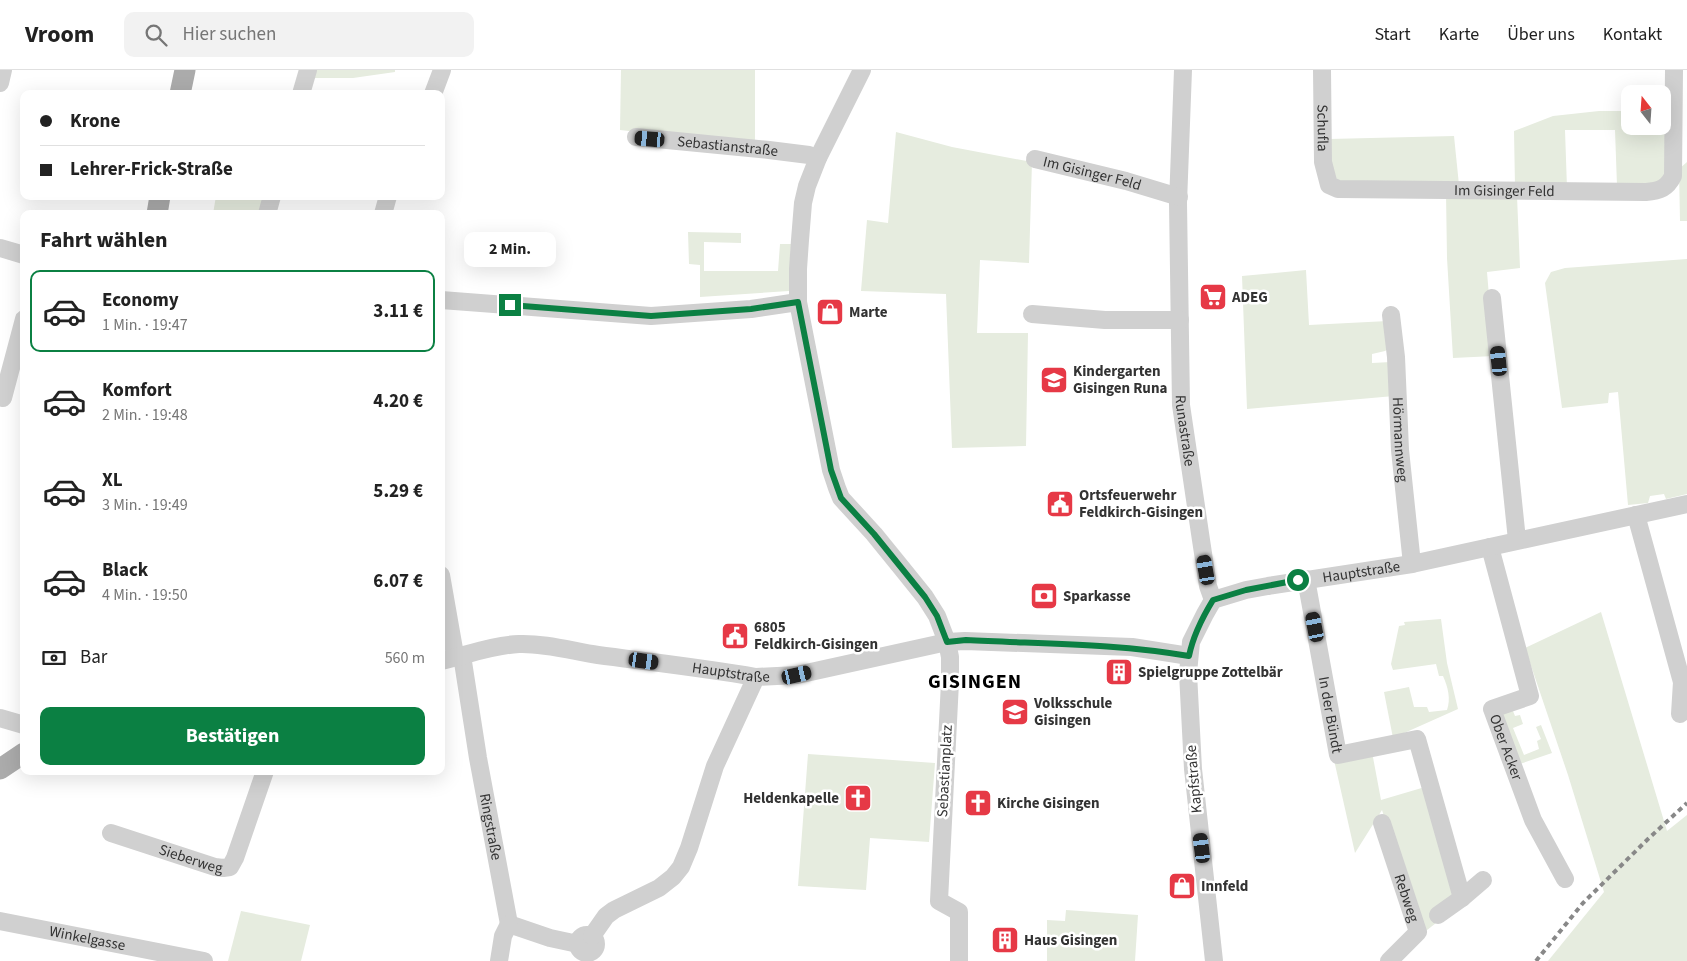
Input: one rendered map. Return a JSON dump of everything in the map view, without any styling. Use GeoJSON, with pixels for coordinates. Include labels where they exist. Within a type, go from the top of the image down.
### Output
{"type":"FeatureCollection","features":[{"type":"Feature","properties":{"kind":"main road"},"geometry":{"type":"LineString","coordinates":[[181,90],[185,70]]}},
{"type":"Feature","properties":{"kind":"main road"},"geometry":{"type":"LineString","coordinates":[[0,769],[20,755]]}},
{"type":"Feature","properties":{"kind":"street"},"geometry":{"type":"LineString","coordinates":[[0,84],[3,70]]}},
{"type":"Feature","properties":{"kind":"street"},"geometry":{"type":"LineString","coordinates":[[302,90],[308,70]]}},
{"type":"Feature","properties":{"kind":"street"},"geometry":{"type":"LineString","coordinates":[[434,90],[442,70]]}},
{"type":"Feature","properties":{"kind":"street"},"geometry":{"type":"LineString","coordinates":[[862,70],[818,158],[807,186],[803,203],[798,269],[798,302],[831,470],[841,498],[874,534],[925,597],[937,616],[947,642]]}},
{"type":"Feature","properties":{"kind":"street","name":"Runastraße"},"geometry":{"type":"LineString","coordinates":[[1183,70],[1179,197],[1181,405],[1208,586],[1213,600]]}},
{"type":"Feature","properties":{"kind":"street","name":"Schufla"},"geometry":{"type":"LineString","coordinates":[[1322,70],[1323,162],[1329,185]]}},
{"type":"Feature","properties":{"kind":"street"},"geometry":{"type":"LineString","coordinates":[[1674,70],[1681,157]]}},
{"type":"Feature","properties":{"kind":"street","name":"Sebastianstraße"},"geometry":{"type":"LineString","coordinates":[[636,138],[769,150],[809,155],[818,158]]}},
{"type":"Feature","properties":{"kind":"street","name":"Im Gisinger Feld"},"geometry":{"type":"LineString","coordinates":[[1329,185],[1338,189],[1646,192],[1658,191],[1669,185],[1681,157]]}},
{"type":"Feature","properties":{"kind":"street","name":"Im Gisinger Feld"},"geometry":{"type":"LineString","coordinates":[[1035,159],[1144,186],[1179,197]]}},
{"type":"Feature","properties":{"kind":"street"},"geometry":{"type":"LineString","coordinates":[[0,248],[20,254]]}},
{"type":"Feature","properties":{"kind":"street"},"geometry":{"type":"LineString","coordinates":[[1492,298],[1517,540]]}},
{"type":"Feature","properties":{"kind":"street"},"geometry":{"type":"LineString","coordinates":[[445,300],[651,316],[751,309],[798,302]]}},
{"type":"Feature","properties":{"kind":"street"},"geometry":{"type":"LineString","coordinates":[[1032,314],[1105,320],[1180,320]]}},
{"type":"Feature","properties":{"kind":"street","name":"Hörmannweg"},"geometry":{"type":"LineString","coordinates":[[1391,315],[1396,357],[1400,450],[1412,564]]}},
{"type":"Feature","properties":{"kind":"street"},"geometry":{"type":"LineString","coordinates":[[3,398],[20,334]]}},
{"type":"Feature","properties":{"kind":"street","name":"Hauptstraße"},"geometry":{"type":"LineString","coordinates":[[1213,600],[1246,590],[1306,579],[1412,564],[1687,504]]}},
{"type":"Feature","properties":{"kind":"street"},"geometry":{"type":"LineString","coordinates":[[1636,515],[1682,682],[1680,714]]}},
{"type":"Feature","properties":{"kind":"street","name":"Ober Acker"},"geometry":{"type":"LineString","coordinates":[[1490,547],[1530,696],[1492,709],[1533,820],[1565,879]]}},
{"type":"Feature","properties":{"kind":"street","name":"In der Bündt"},"geometry":{"type":"LineString","coordinates":[[1306,579],[1338,755],[1416,739],[1462,898]]}},
{"type":"Feature","properties":{"kind":"street","name":"Ringstraße"},"geometry":{"type":"LineString","coordinates":[[445,598],[454,649],[463,662],[478,758],[509,924]]}},
{"type":"Feature","properties":{"kind":"street"},"geometry":{"type":"LineString","coordinates":[[1189,656],[1191,642],[1213,600]]}},
{"type":"Feature","properties":{"kind":"street","name":"Hauptstraße"},"geometry":{"type":"LineString","coordinates":[[445,660],[482,650],[517,644],[533,644],[574,652],[756,677],[797,675],[947,642],[966,640],[1132,647],[1189,656]]}},
{"type":"Feature","properties":{"kind":"street","name":"Sebastianplatz"},"geometry":{"type":"LineString","coordinates":[[947,642],[950,658],[950,682],[939,901],[959,912],[959,961]]}},
{"type":"Feature","properties":{"kind":"street","name":"Kapfstraße"},"geometry":{"type":"LineString","coordinates":[[1189,656],[1193,769],[1214,961]]}},
{"type":"Feature","properties":{"kind":"street"},"geometry":{"type":"LineString","coordinates":[[499,961],[503,936],[509,924],[588,948],[606,916],[614,910],[659,888],[681,868],[690,848],[715,766],[756,677]]}},
{"type":"Feature","properties":{"kind":"street"},"geometry":{"type":"LineString","coordinates":[[0,718],[20,724]]}},
{"type":"Feature","properties":{"kind":"street","name":"Sieberweg"},"geometry":{"type":"LineString","coordinates":[[111,833],[215,867],[230,867],[235,858],[264,775]]}},
{"type":"Feature","properties":{"kind":"street","name":"Rebweg"},"geometry":{"type":"LineString","coordinates":[[1382,823],[1418,932],[1389,961]]}},
{"type":"Feature","properties":{"kind":"street"},"geometry":{"type":"LineString","coordinates":[[1438,915],[1483,880]]}},
{"type":"Feature","properties":{"kind":"street","name":"Winkelgasse"},"geometry":{"type":"LineString","coordinates":[[0,921],[204,961]]}},
{"type":"Feature","properties":{"kind":"shaded area"},"geometry":{"type":"Polygon","coordinates":[[[314,70],[395,70],[395,72],[353,78],[311,78],[314,70]]]}},
{"type":"Feature","properties":{"kind":"shaded area"},"geometry":{"type":"Polygon","coordinates":[[[621,70],[755,70],[755,145],[620,130],[621,70]]]}},
{"type":"Feature","properties":{"kind":"shaded area"},"geometry":{"type":"Polygon","coordinates":[[[1599,111],[1621,111],[1621,135],[1670,135],[1669,173],[1655,185],[1617,186],[1615,130],[1565,130],[1567,188],[1515,187],[1514,131],[1553,116],[1599,111]]]}},
{"type":"Feature","properties":{"kind":"shaded area"},"geometry":{"type":"Polygon","coordinates":[[[896,132],[952,147],[1032,162],[1029,263],[980,260],[977,333],[1028,333],[1026,446],[952,448],[946,294],[861,291],[867,220],[888,223],[896,132]]]}},
{"type":"Feature","properties":{"kind":"shaded area"},"geometry":{"type":"Polygon","coordinates":[[[1454,136],[1459,185],[1345,183],[1334,179],[1330,175],[1329,139],[1454,136]]]}},
{"type":"Feature","properties":{"kind":"shaded area"},"geometry":{"type":"Polygon","coordinates":[[[1687,162],[1687,221],[1680,221],[1679,169],[1687,162]]]}},
{"type":"Feature","properties":{"kind":"shaded area"},"geometry":{"type":"Polygon","coordinates":[[[1446,193],[1517,196],[1520,268],[1487,272],[1494,356],[1453,358],[1447,258],[1446,193]]]}},
{"type":"Feature","properties":{"kind":"shaded area"},"geometry":{"type":"Polygon","coordinates":[[[215,200],[267,200],[264,210],[214,210],[215,200]]]}},
{"type":"Feature","properties":{"kind":"shaded area"},"geometry":{"type":"Polygon","coordinates":[[[688,232],[741,233],[741,243],[704,242],[704,271],[778,271],[780,244],[791,244],[789,291],[700,297],[700,265],[689,264],[688,232]]]}},
{"type":"Feature","properties":{"kind":"shaded area"},"geometry":{"type":"Polygon","coordinates":[[[1687,259],[1687,494],[1666,499],[1664,494],[1650,496],[1648,503],[1628,505],[1618,392],[1609,393],[1608,403],[1562,408],[1545,283],[1551,272],[1565,268],[1687,259]]]}},
{"type":"Feature","properties":{"kind":"shaded area"},"geometry":{"type":"Polygon","coordinates":[[[1306,270],[1309,325],[1388,321],[1391,347],[1385,351],[1372,354],[1372,363],[1391,362],[1394,396],[1247,409],[1242,276],[1306,270]]]}},
{"type":"Feature","properties":{"kind":"shaded area"},"geometry":{"type":"Polygon","coordinates":[[[1601,612],[1667,831],[1687,815],[1687,961],[1548,961],[1604,892],[1568,775],[1525,648],[1601,612]]]}},
{"type":"Feature","properties":{"kind":"shaded area"},"geometry":{"type":"Polygon","coordinates":[[[1441,619],[1447,663],[1458,709],[1393,738],[1384,692],[1409,687],[1414,707],[1427,707],[1429,712],[1447,710],[1449,702],[1448,689],[1443,676],[1439,676],[1436,664],[1393,670],[1391,664],[1399,626],[1405,625],[1404,622],[1441,619]]]}},
{"type":"Feature","properties":{"kind":"shaded area"},"geometry":{"type":"Polygon","coordinates":[[[1511,706],[1515,716],[1520,715],[1523,724],[1513,728],[1524,755],[1539,749],[1537,741],[1541,739],[1536,727],[1541,725],[1552,753],[1517,765],[1501,714],[1511,706]]]}},
{"type":"Feature","properties":{"kind":"shaded area"},"geometry":{"type":"Polygon","coordinates":[[[1372,752],[1381,800],[1425,787],[1456,892],[1436,913],[1436,923],[1422,934],[1382,810],[1355,853],[1334,760],[1372,752]]]}},
{"type":"Feature","properties":{"kind":"shaded area"},"geometry":{"type":"Polygon","coordinates":[[[808,754],[935,763],[929,842],[870,838],[866,890],[798,886],[808,754]]]}},
{"type":"Feature","properties":{"kind":"shaded area"},"geometry":{"type":"Polygon","coordinates":[[[1066,910],[1138,915],[1135,961],[1047,961],[1047,920],[1065,921],[1066,910]]]}},
{"type":"Feature","properties":{"kind":"shaded area"},"geometry":{"type":"Polygon","coordinates":[[[241,911],[310,925],[301,961],[228,961],[241,911]]]}},
{"type":"Feature","properties":{"kind":"railway"},"geometry":{"type":"LineString","coordinates":[[1536,961],[1583,903],[1687,803]]}},
{"type":"Feature","properties":{"kind":"place","name":"ADEG"},"geometry":{"type":"Point","coordinates":[1213,297]}},
{"type":"Feature","properties":{"kind":"place","name":"Marte"},"geometry":{"type":"Point","coordinates":[830,312]}},
{"type":"Feature","properties":{"kind":"place","name":"Kindergarten Gisingen Runa"},"geometry":{"type":"Point","coordinates":[1054,380]}},
{"type":"Feature","properties":{"kind":"place","name":"Ortsfeuerwehr Feldkirch-Gisingen"},"geometry":{"type":"Point","coordinates":[1060,504]}},
{"type":"Feature","properties":{"kind":"place","name":"Sparkasse"},"geometry":{"type":"Point","coordinates":[1044,596]}},
{"type":"Feature","properties":{"kind":"place","name":"6805 Feldkirch-Gisingen"},"geometry":{"type":"Point","coordinates":[735,636]}},
{"type":"Feature","properties":{"kind":"place","name":"Spielgruppe Zottelbär"},"geometry":{"type":"Point","coordinates":[1119,672]}},
{"type":"Feature","properties":{"kind":"place","name":"Volksschule Gisingen"},"geometry":{"type":"Point","coordinates":[1015,712]}},
{"type":"Feature","properties":{"kind":"place","name":"Heldenkapelle"},"geometry":{"type":"Point","coordinates":[858,798]}},
{"type":"Feature","properties":{"kind":"place","name":"Kirche Gisingen"},"geometry":{"type":"Point","coordinates":[978,803]}},
{"type":"Feature","properties":{"kind":"place","name":"Innfeld"},"geometry":{"type":"Point","coordinates":[1182,886]}},
{"type":"Feature","properties":{"kind":"place","name":"Haus Gisingen"},"geometry":{"type":"Point","coordinates":[1005,940]}},
{"type":"Feature","properties":{"kind":"district","name":"GISINGEN"},"geometry":{"type":"Point","coordinates":[975,682]}},
{"type":"Feature","properties":{"kind":"route"},"geometry":{"type":"LineString","coordinates":[[510,305],[651,316],[751,309],[798,302],[811,360],[831,470],[841,498],[874,534],[925,597],[937,616],[947,642],[966,640],[1098,645],[1132,647],[1189,656],[1191,642],[1213,600],[1246,590],[1298,580]]}}]}
